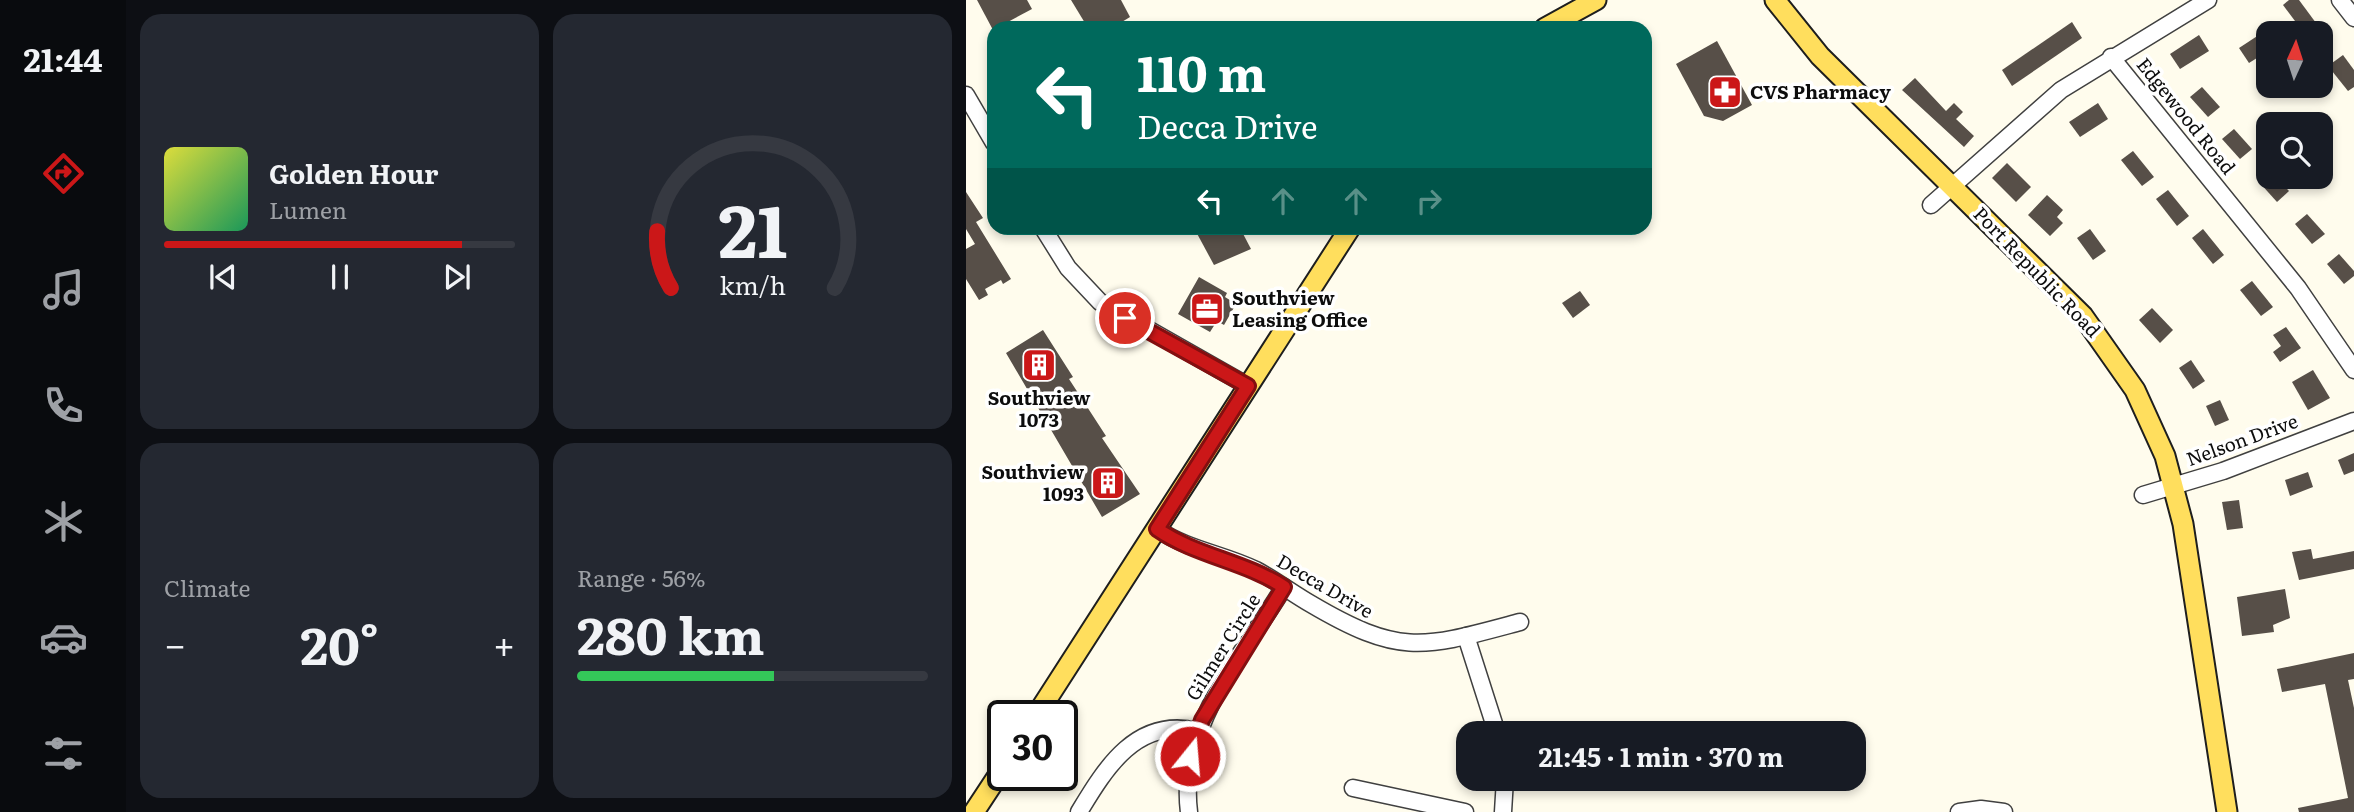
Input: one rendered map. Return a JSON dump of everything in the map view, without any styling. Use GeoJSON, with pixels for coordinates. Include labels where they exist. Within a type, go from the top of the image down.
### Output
{"type":"FeatureCollection","features":[{"type":"Feature","properties":{"kind":"main road"},"geometry":{"type":"LineString","coordinates":[[1558,21],[1596,0]]}},
{"type":"Feature","properties":{"kind":"main road","name":"Port Republic Road"},"geometry":{"type":"LineString","coordinates":[[1775,0],[1820,56],[2066,298],[2105,343],[2145,410],[2174,487],[2188,557],[2227,812]]}},
{"type":"Feature","properties":{"kind":"main road"},"geometry":{"type":"LineString","coordinates":[[1046,700],[1345,235]]}},
{"type":"Feature","properties":{"kind":"main road"},"geometry":{"type":"LineString","coordinates":[[974,812],[988,791]]}},
{"type":"Feature","properties":{"kind":"street"},"geometry":{"type":"LineString","coordinates":[[1931,205],[1950,185],[2061,90],[2207,0]]}},
{"type":"Feature","properties":{"kind":"street"},"geometry":{"type":"LineString","coordinates":[[2340,0],[2354,18]]}},
{"type":"Feature","properties":{"kind":"street","name":"Edgewood Road"},"geometry":{"type":"LineString","coordinates":[[2111,57],[2298,288],[2354,370]]}},
{"type":"Feature","properties":{"kind":"street"},"geometry":{"type":"LineString","coordinates":[[966,95],[987,131]]}},
{"type":"Feature","properties":{"kind":"street"},"geometry":{"type":"LineString","coordinates":[[1047,235],[1068,268],[1100,302],[1248,386]]}},
{"type":"Feature","properties":{"kind":"street","name":"Nelson Drive"},"geometry":{"type":"LineString","coordinates":[[2143,495],[2174,487],[2354,421]]}},
{"type":"Feature","properties":{"kind":"street","name":"Decca Drive"},"geometry":{"type":"LineString","coordinates":[[1157,529],[1194,549],[1248,567],[1352,628],[1378,638],[1426,644],[1520,622]]}},
{"type":"Feature","properties":{"kind":"street","name":"Gilmer Circle"},"geometry":{"type":"LineString","coordinates":[[1189,812],[1188,775],[1197,731],[1284,587]]}},
{"type":"Feature","properties":{"kind":"street"},"geometry":{"type":"LineString","coordinates":[[1466,636],[1493,721]]}},
{"type":"Feature","properties":{"kind":"street"},"geometry":{"type":"LineString","coordinates":[[1079,812],[1114,760],[1133,742],[1164,730],[1197,731]]}},
{"type":"Feature","properties":{"kind":"street"},"geometry":{"type":"LineString","coordinates":[[1353,788],[1465,812]]}},
{"type":"Feature","properties":{"kind":"street"},"geometry":{"type":"LineString","coordinates":[[1503,812],[1504,791]]}},
{"type":"Feature","properties":{"kind":"street"},"geometry":{"type":"LineString","coordinates":[[1959,812],[1981,809],[2004,812]]}},
{"type":"Feature","properties":{"kind":"building"},"geometry":{"type":"Polygon","coordinates":[[[977,0],[1027,0],[1032,9],[1010,21],[988,21],[977,0]]]}},
{"type":"Feature","properties":{"kind":"building"},"geometry":{"type":"Polygon","coordinates":[[[1071,0],[1121,0],[1130,17],[1123,21],[1084,21],[1071,0]]]}},
{"type":"Feature","properties":{"kind":"building"},"geometry":{"type":"Polygon","coordinates":[[[2289,0],[2299,0],[2315,21],[2295,21],[2283,5],[2289,0]]]}},
{"type":"Feature","properties":{"kind":"building"},"geometry":{"type":"Polygon","coordinates":[[[2072,22],[2082,38],[2012,86],[2002,70],[2072,22]]]}},
{"type":"Feature","properties":{"kind":"building"},"geometry":{"type":"Polygon","coordinates":[[[2199,35],[2209,51],[2180,69],[2170,54],[2199,35]]]}},
{"type":"Feature","properties":{"kind":"building"},"geometry":{"type":"Polygon","coordinates":[[[2256,37],[2256,59],[2249,63],[2239,48],[2256,37]]]}},
{"type":"Feature","properties":{"kind":"building"},"geometry":{"type":"Polygon","coordinates":[[[1717,41],[1752,105],[1723,121],[1704,116],[1676,64],[1717,41]]]}},
{"type":"Feature","properties":{"kind":"building"},"geometry":{"type":"Polygon","coordinates":[[[2343,55],[2354,70],[2354,87],[2348,91],[2333,72],[2333,62],[2343,55]]]}},
{"type":"Feature","properties":{"kind":"building"},"geometry":{"type":"Polygon","coordinates":[[[1915,78],[1946,111],[1954,103],[1963,112],[1956,119],[1974,136],[1964,147],[1902,90],[1915,78]]]}},
{"type":"Feature","properties":{"kind":"building"},"geometry":{"type":"Polygon","coordinates":[[[2202,87],[2220,107],[2208,117],[2190,97],[2202,87]]]}},
{"type":"Feature","properties":{"kind":"building"},"geometry":{"type":"Polygon","coordinates":[[[2098,103],[2108,119],[2080,137],[2069,122],[2098,103]]]}},
{"type":"Feature","properties":{"kind":"building"},"geometry":{"type":"Polygon","coordinates":[[[2234,129],[2252,149],[2240,159],[2222,139],[2234,129]]]}},
{"type":"Feature","properties":{"kind":"building"},"geometry":{"type":"Polygon","coordinates":[[[2133,151],[2154,177],[2142,186],[2121,160],[2133,151]]]}},
{"type":"Feature","properties":{"kind":"building"},"geometry":{"type":"Polygon","coordinates":[[[2007,163],[2031,187],[2016,202],[1992,178],[2007,163]]]}},
{"type":"Feature","properties":{"kind":"building"},"geometry":{"type":"Polygon","coordinates":[[[2265,189],[2289,191],[2277,202],[2265,189]]]}},
{"type":"Feature","properties":{"kind":"building"},"geometry":{"type":"Polygon","coordinates":[[[2168,190],[2189,216],[2177,226],[2156,199],[2168,190]]]}},
{"type":"Feature","properties":{"kind":"building"},"geometry":{"type":"Polygon","coordinates":[[[966,192],[983,218],[976,222],[1011,279],[1003,284],[1001,280],[985,289],[988,295],[979,300],[966,279],[966,249],[975,244],[966,229],[966,192]]]}},
{"type":"Feature","properties":{"kind":"building"},"geometry":{"type":"Polygon","coordinates":[[[2047,195],[2063,210],[2057,217],[2063,223],[2050,236],[2028,215],[2047,195]]]}},
{"type":"Feature","properties":{"kind":"building"},"geometry":{"type":"Polygon","coordinates":[[[2307,214],[2325,234],[2312,244],[2295,224],[2307,214]]]}},
{"type":"Feature","properties":{"kind":"building"},"geometry":{"type":"Polygon","coordinates":[[[2090,229],[2106,251],[2093,260],[2077,238],[2090,229]]]}},
{"type":"Feature","properties":{"kind":"building"},"geometry":{"type":"Polygon","coordinates":[[[2203,229],[2224,255],[2213,264],[2192,238],[2203,229]]]}},
{"type":"Feature","properties":{"kind":"building"},"geometry":{"type":"Polygon","coordinates":[[[1198,235],[1244,235],[1251,249],[1214,265],[1198,235]]]}},
{"type":"Feature","properties":{"kind":"building"},"geometry":{"type":"Polygon","coordinates":[[[2339,254],[2354,271],[2354,276],[2344,284],[2327,264],[2339,254]]]}},
{"type":"Feature","properties":{"kind":"building","name":"Southview Leasing Office"},"geometry":{"type":"Polygon","coordinates":[[[1199,277],[1227,293],[1225,297],[1236,304],[1224,325],[1217,321],[1210,332],[1178,314],[1199,277]]]}},
{"type":"Feature","properties":{"kind":"building"},"geometry":{"type":"Polygon","coordinates":[[[2252,281],[2273,307],[2261,316],[2240,290],[2252,281]]]}},
{"type":"Feature","properties":{"kind":"building"},"geometry":{"type":"Polygon","coordinates":[[[1580,291],[1590,305],[1573,318],[1562,303],[1580,291]]]}},
{"type":"Feature","properties":{"kind":"building"},"geometry":{"type":"Polygon","coordinates":[[[2152,308],[2173,330],[2160,343],[2139,320],[2152,308]]]}},
{"type":"Feature","properties":{"kind":"building"},"geometry":{"type":"Polygon","coordinates":[[[2286,327],[2301,348],[2280,362],[2273,352],[2281,346],[2273,335],[2286,327]]]}},
{"type":"Feature","properties":{"kind":"building"},"geometry":{"type":"Polygon","coordinates":[[[1043,330],[1073,377],[1069,379],[1106,436],[1102,438],[1140,494],[1102,517],[1006,353],[1043,330]]]}},
{"type":"Feature","properties":{"kind":"building"},"geometry":{"type":"Polygon","coordinates":[[[2191,360],[2205,381],[2193,389],[2179,368],[2191,360]]]}},
{"type":"Feature","properties":{"kind":"building"},"geometry":{"type":"Polygon","coordinates":[[[2313,370],[2330,398],[2308,410],[2292,382],[2313,370]]]}},
{"type":"Feature","properties":{"kind":"building"},"geometry":{"type":"Polygon","coordinates":[[[2220,400],[2229,420],[2215,426],[2206,406],[2220,400]]]}},
{"type":"Feature","properties":{"kind":"building"},"geometry":{"type":"Polygon","coordinates":[[[2354,453],[2354,471],[2344,475],[2338,460],[2354,453]]]}},
{"type":"Feature","properties":{"kind":"building"},"geometry":{"type":"Polygon","coordinates":[[[2308,472],[2313,487],[2290,496],[2285,480],[2308,472]]]}},
{"type":"Feature","properties":{"kind":"building"},"geometry":{"type":"Polygon","coordinates":[[[2239,500],[2243,528],[2227,530],[2222,502],[2239,500]]]}},
{"type":"Feature","properties":{"kind":"building"},"geometry":{"type":"Polygon","coordinates":[[[2311,549],[2313,559],[2354,551],[2354,569],[2299,580],[2292,552],[2311,549]]]}},
{"type":"Feature","properties":{"kind":"building"},"geometry":{"type":"Polygon","coordinates":[[[2285,589],[2290,618],[2273,625],[2274,632],[2242,636],[2237,597],[2285,589]]]}},
{"type":"Feature","properties":{"kind":"building"},"geometry":{"type":"Polygon","coordinates":[[[2354,653],[2354,679],[2348,680],[2354,708],[2354,812],[2299,812],[2298,808],[2348,798],[2325,684],[2282,692],[2277,669],[2354,653]]]}},
{"type":"Feature","properties":{"kind":"place","name":"CVS Pharmacy"},"geometry":{"type":"Point","coordinates":[1725,92]}},
{"type":"Feature","properties":{"kind":"place","name":"Southview Leasing Office"},"geometry":{"type":"Point","coordinates":[1207,309]}},
{"type":"Feature","properties":{"kind":"place","name":"Southview 1073"},"geometry":{"type":"Point","coordinates":[1039,365]}},
{"type":"Feature","properties":{"kind":"place","name":"Southview 1093"},"geometry":{"type":"Point","coordinates":[1108,483]}},
{"type":"Feature","properties":{"kind":"route"},"geometry":{"type":"LineString","coordinates":[[1125,318],[1248,386],[1157,529],[1194,549],[1248,567],[1284,587],[1202,720],[1190,756]]}}]}
